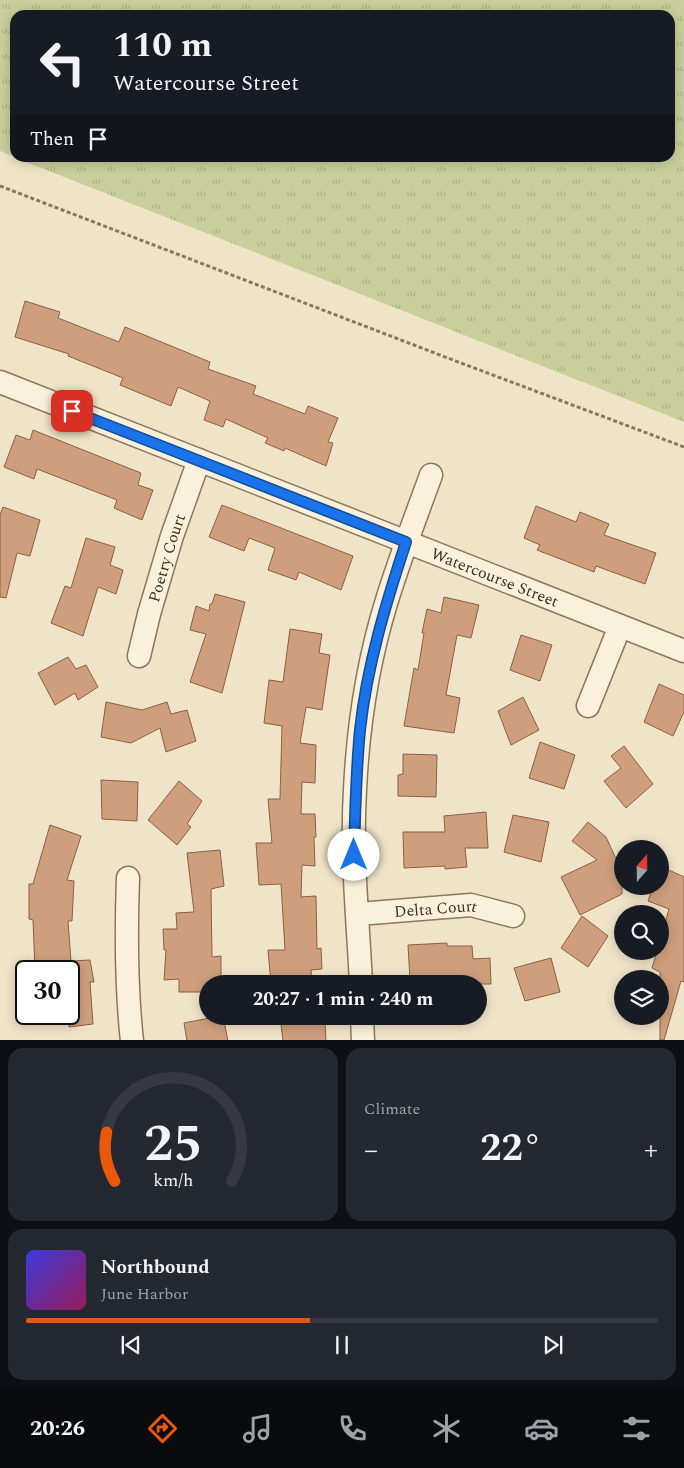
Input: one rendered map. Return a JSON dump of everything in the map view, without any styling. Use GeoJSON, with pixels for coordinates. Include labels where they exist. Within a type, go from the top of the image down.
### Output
{"type":"FeatureCollection","features":[{"type":"Feature","properties":{"kind":"street","name":"Watercourse Street"},"geometry":{"type":"LineString","coordinates":[[0,382],[684,651]]}},
{"type":"Feature","properties":{"kind":"street","name":"Poetry Court"},"geometry":{"type":"LineString","coordinates":[[139,656],[172,536],[199,460]]}},
{"type":"Feature","properties":{"kind":"street"},"geometry":{"type":"LineString","coordinates":[[361,975],[354,855],[355,791],[360,729],[370,668],[386,602],[431,475]]}},
{"type":"Feature","properties":{"kind":"street"},"geometry":{"type":"LineString","coordinates":[[588,706],[620,626]]}},
{"type":"Feature","properties":{"kind":"street"},"geometry":{"type":"LineString","coordinates":[[128,878],[126,945],[132,1040]]}},
{"type":"Feature","properties":{"kind":"street","name":"Delta Court"},"geometry":{"type":"LineString","coordinates":[[358,914],[471,905],[513,916]]}},
{"type":"Feature","properties":{"kind":"street"},"geometry":{"type":"LineString","coordinates":[[362,1025],[363,1040]]}},
{"type":"Feature","properties":{"kind":"path"},"geometry":{"type":"LineString","coordinates":[[0,186],[684,447]]}},
{"type":"Feature","properties":{"kind":"green space"},"geometry":{"type":"Polygon","coordinates":[[[0,0],[684,0],[684,422],[26,162],[675,162],[675,10],[10,10],[10,155],[0,151],[0,0]]]}},
{"type":"Feature","properties":{"kind":"building"},"geometry":{"type":"Polygon","coordinates":[[[25,301],[60,312],[58,318],[119,342],[125,327],[210,362],[208,369],[256,386],[253,394],[305,414],[308,406],[338,418],[328,442],[333,443],[326,466],[285,448],[284,451],[265,443],[268,438],[226,419],[223,427],[204,420],[210,401],[178,387],[171,406],[120,385],[123,378],[68,356],[69,354],[15,337],[25,301]]]}},
{"type":"Feature","properties":{"kind":"building"},"geometry":{"type":"Polygon","coordinates":[[[33,430],[141,473],[138,485],[153,490],[142,520],[114,508],[117,500],[37,469],[34,479],[4,467],[16,435],[30,440],[33,430]]]}},
{"type":"Feature","properties":{"kind":"building"},"geometry":{"type":"Polygon","coordinates":[[[222,505],[353,556],[341,590],[299,572],[296,580],[268,570],[275,548],[249,538],[244,551],[209,537],[222,505]]]}},
{"type":"Feature","properties":{"kind":"building"},"geometry":{"type":"Polygon","coordinates":[[[536,506],[576,522],[580,512],[609,524],[604,535],[656,553],[645,584],[596,566],[594,572],[537,550],[540,545],[524,538],[536,506]]]}},
{"type":"Feature","properties":{"kind":"building"},"geometry":{"type":"Polygon","coordinates":[[[3,507],[40,520],[30,556],[17,553],[6,598],[0,597],[0,515],[3,507]]]}},
{"type":"Feature","properties":{"kind":"building"},"geometry":{"type":"Polygon","coordinates":[[[86,538],[115,547],[110,565],[123,570],[116,594],[98,587],[83,636],[51,623],[65,586],[71,588],[86,538]]]}},
{"type":"Feature","properties":{"kind":"building"},"geometry":{"type":"Polygon","coordinates":[[[215,594],[245,602],[222,693],[190,682],[206,634],[190,630],[196,606],[209,611],[215,594]]]}},
{"type":"Feature","properties":{"kind":"building"},"geometry":{"type":"Polygon","coordinates":[[[444,597],[479,605],[471,638],[457,635],[446,695],[460,698],[454,733],[404,726],[414,668],[418,670],[427,609],[441,613],[444,597]]]}},
{"type":"Feature","properties":{"kind":"building"},"geometry":{"type":"Polygon","coordinates":[[[290,629],[322,634],[319,653],[330,655],[322,710],[306,707],[300,743],[316,745],[315,783],[302,782],[301,814],[315,814],[315,866],[302,865],[301,897],[316,896],[317,949],[321,948],[322,969],[311,970],[311,975],[270,975],[268,950],[285,950],[281,884],[259,885],[256,843],[272,843],[268,799],[280,799],[282,726],[264,723],[269,680],[283,682],[290,629]]]}},
{"type":"Feature","properties":{"kind":"building"},"geometry":{"type":"Polygon","coordinates":[[[521,635],[552,645],[540,681],[510,670],[521,635]]]}},
{"type":"Feature","properties":{"kind":"building"},"geometry":{"type":"Polygon","coordinates":[[[68,657],[76,669],[86,665],[98,687],[78,700],[75,693],[55,705],[38,673],[68,657]]]}},
{"type":"Feature","properties":{"kind":"building"},"geometry":{"type":"Polygon","coordinates":[[[659,684],[684,695],[684,712],[673,736],[644,722],[659,684]]]}},
{"type":"Feature","properties":{"kind":"building"},"geometry":{"type":"Polygon","coordinates":[[[523,697],[539,730],[511,745],[498,711],[523,697]]]}},
{"type":"Feature","properties":{"kind":"building"},"geometry":{"type":"Polygon","coordinates":[[[106,702],[142,710],[167,702],[171,714],[187,710],[196,741],[166,752],[160,728],[131,743],[101,737],[106,702]]]}},
{"type":"Feature","properties":{"kind":"building"},"geometry":{"type":"Polygon","coordinates":[[[540,742],[575,755],[564,789],[529,778],[540,742]]]}},
{"type":"Feature","properties":{"kind":"building"},"geometry":{"type":"Polygon","coordinates":[[[624,746],[653,784],[626,808],[604,781],[621,768],[611,756],[624,746]]]}},
{"type":"Feature","properties":{"kind":"building"},"geometry":{"type":"Polygon","coordinates":[[[403,754],[437,755],[436,797],[398,796],[398,775],[403,774],[403,754]]]}},
{"type":"Feature","properties":{"kind":"building"},"geometry":{"type":"Polygon","coordinates":[[[101,780],[138,782],[137,821],[102,819],[101,780]]]}},
{"type":"Feature","properties":{"kind":"building"},"geometry":{"type":"Polygon","coordinates":[[[179,781],[202,801],[187,824],[191,827],[177,845],[148,820],[179,781]]]}},
{"type":"Feature","properties":{"kind":"building"},"geometry":{"type":"Polygon","coordinates":[[[486,812],[488,848],[465,848],[467,867],[445,869],[445,866],[404,868],[403,832],[445,832],[444,816],[486,812]]]}},
{"type":"Feature","properties":{"kind":"building"},"geometry":{"type":"Polygon","coordinates":[[[513,815],[549,822],[541,862],[504,852],[513,815]]]}},
{"type":"Feature","properties":{"kind":"building"},"geometry":{"type":"Polygon","coordinates":[[[588,822],[606,837],[614,854],[614,895],[620,895],[580,915],[561,877],[597,860],[572,841],[588,822]]]}},
{"type":"Feature","properties":{"kind":"building"},"geometry":{"type":"Polygon","coordinates":[[[50,825],[81,836],[67,880],[74,881],[72,921],[68,921],[71,960],[35,960],[33,920],[29,919],[29,884],[33,884],[50,825]]]}},
{"type":"Feature","properties":{"kind":"building"},"geometry":{"type":"Polygon","coordinates":[[[220,850],[224,886],[211,889],[212,957],[221,956],[221,975],[199,975],[199,992],[179,992],[179,979],[164,980],[166,950],[164,950],[163,929],[177,929],[176,913],[194,912],[187,853],[220,850]]]}},
{"type":"Feature","properties":{"kind":"building"},"geometry":{"type":"Polygon","coordinates":[[[669,870],[684,877],[684,982],[681,981],[669,1023],[669,970],[656,970],[652,968],[654,960],[669,960],[669,905],[658,905],[648,901],[650,895],[669,895],[669,870]]]}},
{"type":"Feature","properties":{"kind":"building"},"geometry":{"type":"Polygon","coordinates":[[[582,916],[608,936],[588,967],[561,948],[582,916]]]}},
{"type":"Feature","properties":{"kind":"building"},"geometry":{"type":"Polygon","coordinates":[[[447,943],[447,946],[472,946],[473,959],[490,958],[491,984],[487,984],[487,975],[410,975],[408,945],[447,943]]]}},
{"type":"Feature","properties":{"kind":"building"},"geometry":{"type":"Polygon","coordinates":[[[551,958],[560,992],[525,1001],[514,968],[551,958]]]}},
{"type":"Feature","properties":{"kind":"building"},"geometry":{"type":"Polygon","coordinates":[[[90,960],[94,982],[90,982],[93,1024],[69,1027],[69,1025],[80,1025],[80,961],[90,960]]]}},
{"type":"Feature","properties":{"kind":"building"},"geometry":{"type":"Polygon","coordinates":[[[199,1020],[199,1025],[225,1025],[228,1040],[187,1040],[184,1023],[199,1020]]]}},
{"type":"Feature","properties":{"kind":"building"},"geometry":{"type":"Polygon","coordinates":[[[281,1025],[325,1025],[326,1040],[283,1040],[281,1025]]]}},
{"type":"Feature","properties":{"kind":"building"},"geometry":{"type":"Polygon","coordinates":[[[660,1025],[668,1025],[664,1040],[660,1040],[660,1025]]]}},
{"type":"Feature","properties":{"kind":"route"},"geometry":{"type":"LineString","coordinates":[[72,411],[406,542],[386,602],[370,668],[360,729],[355,791],[354,855]]}}]}
